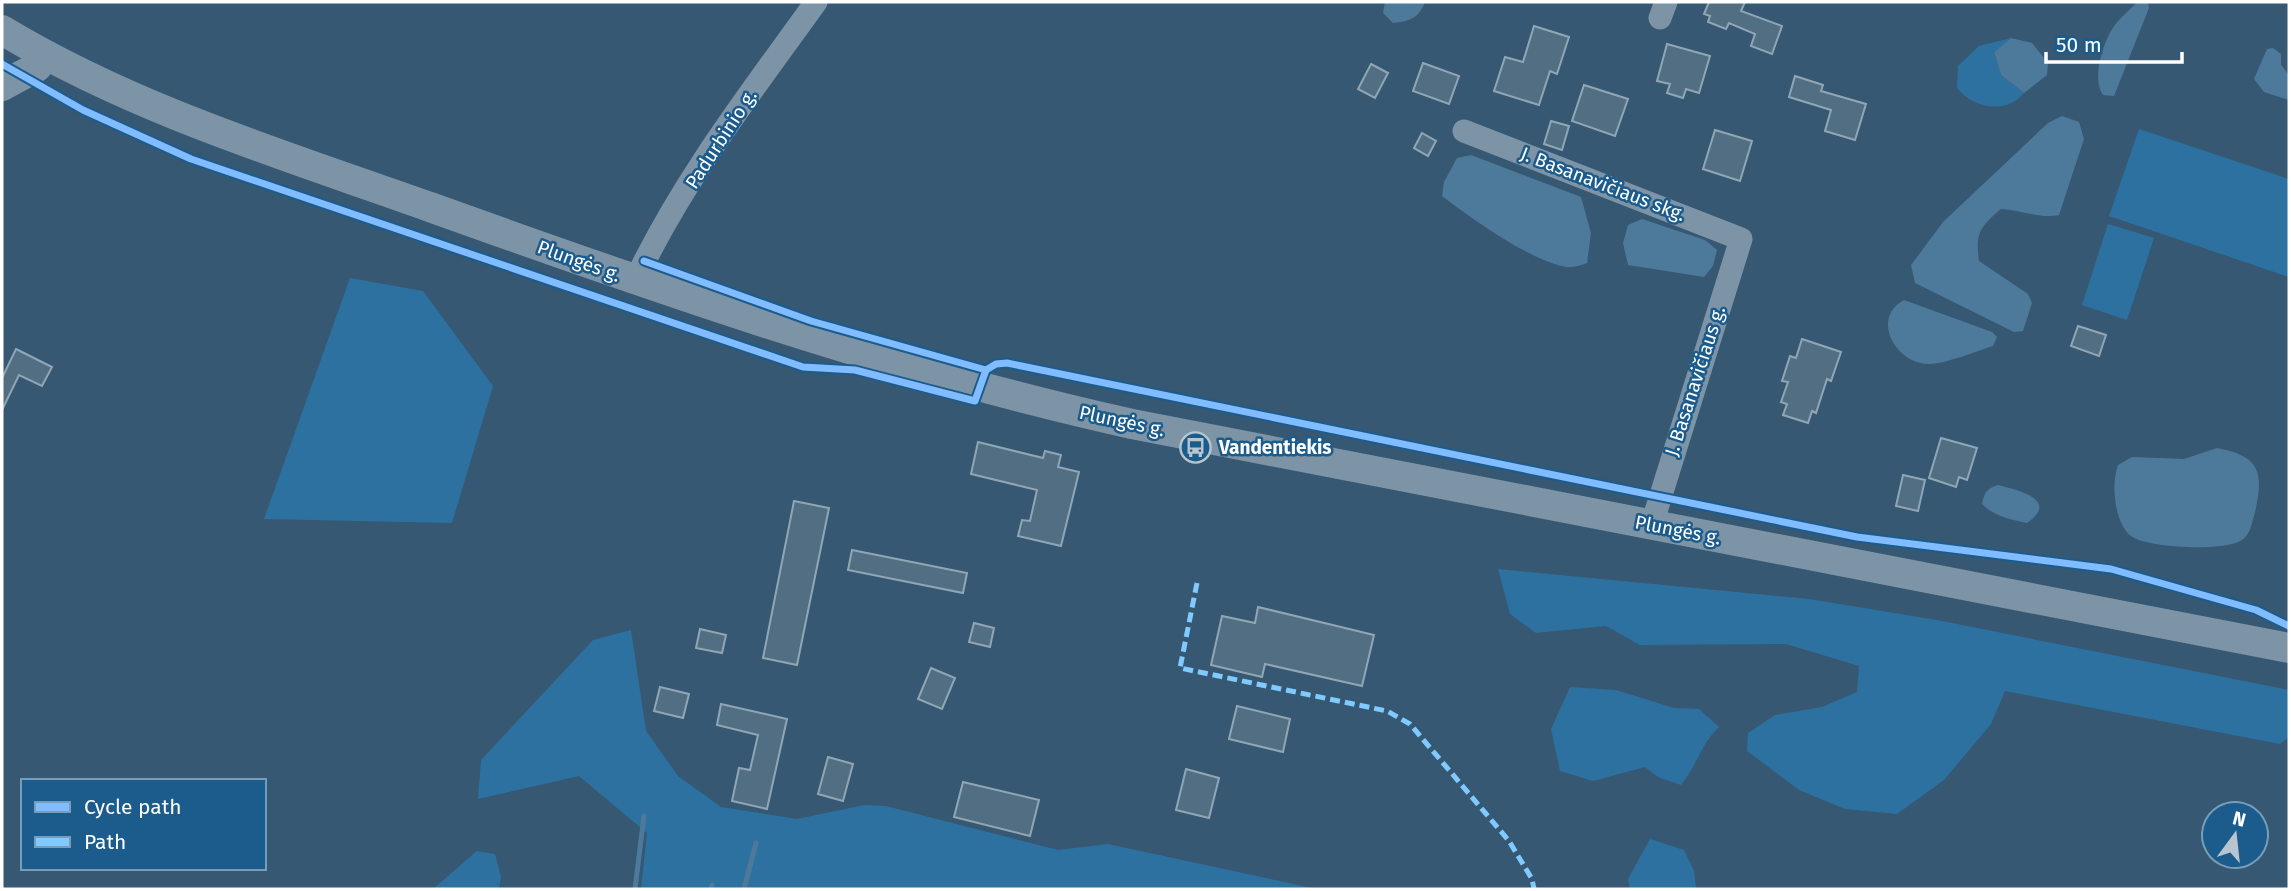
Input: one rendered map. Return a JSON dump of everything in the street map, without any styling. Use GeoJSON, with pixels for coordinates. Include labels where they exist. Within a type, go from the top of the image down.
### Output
{"type":"FeatureCollection","features":[{"type":"Feature","properties":{"kind":"main road","name":"Plungės g."},"geometry":{"type":"LineString","coordinates":[[2,30],[96,83],[258,147],[635,281],[860,355],[1042,404],[2289,648]]}},
{"type":"Feature","properties":{"kind":"main road"},"geometry":{"type":"LineString","coordinates":[[2,86],[37,67],[44,56]]}},
{"type":"Feature","properties":{"kind":"street","name":"Padurbinio g."},"geometry":{"type":"LineString","coordinates":[[635,281],[653,243],[740,108],[816,2]]}},
{"type":"Feature","properties":{"kind":"street","name":"J. Basanavičiaus skg."},"geometry":{"type":"LineString","coordinates":[[1464,131],[1741,239]]}},
{"type":"Feature","properties":{"kind":"street","name":"J. Basanavičiaus g."},"geometry":{"type":"LineString","coordinates":[[1652,524],[1741,239]]}},
{"type":"Feature","properties":{"kind":"shaded area"},"geometry":{"type":"Polygon","coordinates":[[[1385,2],[1425,2],[1413,18],[1393,23],[1383,13],[1385,2]]]}},
{"type":"Feature","properties":{"kind":"shaded area"},"geometry":{"type":"Polygon","coordinates":[[[2137,2],[2148,2],[2149,8],[2114,96],[2103,95],[2098,72],[2104,46],[2120,19],[2137,2]]]}},
{"type":"Feature","properties":{"kind":"shaded area"},"geometry":{"type":"Polygon","coordinates":[[[2011,38],[1994,52],[2001,75],[2024,93],[2017,100],[1999,106],[1980,104],[1964,95],[1957,88],[1958,66],[1979,46],[2011,38]]]}},
{"type":"Feature","properties":{"kind":"shaded area"},"geometry":{"type":"Polygon","coordinates":[[[2011,38],[2032,43],[2048,63],[2047,75],[2024,93],[2001,75],[1994,52],[2011,38]]]}},
{"type":"Feature","properties":{"kind":"shaded area"},"geometry":{"type":"Polygon","coordinates":[[[2273,48],[2281,54],[2281,65],[2289,75],[2289,100],[2264,92],[2254,79],[2267,49],[2273,48]]]}},
{"type":"Feature","properties":{"kind":"shaded area"},"geometry":{"type":"Polygon","coordinates":[[[2062,116],[2079,122],[2084,139],[2059,215],[2045,216],[2001,209],[1984,226],[1979,237],[1979,261],[2028,294],[2032,303],[2023,331],[2014,332],[1915,283],[1911,265],[1943,222],[2048,123],[2062,116]]]}},
{"type":"Feature","properties":{"kind":"shaded area"},"geometry":{"type":"Polygon","coordinates":[[[2139,129],[2289,179],[2289,277],[2109,216],[2139,129]]]}},
{"type":"Feature","properties":{"kind":"shaded area"},"geometry":{"type":"Polygon","coordinates":[[[1471,155],[1581,197],[1591,233],[1587,263],[1566,267],[1535,256],[1501,238],[1442,196],[1444,182],[1457,158],[1471,155]]]}},
{"type":"Feature","properties":{"kind":"shaded area"},"geometry":{"type":"Polygon","coordinates":[[[1642,219],[1705,240],[1717,250],[1713,266],[1704,277],[1628,265],[1623,243],[1628,225],[1642,219]]]}},
{"type":"Feature","properties":{"kind":"shaded area"},"geometry":{"type":"Polygon","coordinates":[[[2108,224],[2154,238],[2127,320],[2082,305],[2108,224]]]}},
{"type":"Feature","properties":{"kind":"shaded area"},"geometry":{"type":"Polygon","coordinates":[[[350,278],[423,291],[493,386],[452,523],[264,519],[350,278]]]}},
{"type":"Feature","properties":{"kind":"shaded area"},"geometry":{"type":"Polygon","coordinates":[[[1904,300],[1992,332],[1997,337],[1993,346],[1952,360],[1929,364],[1906,357],[1891,339],[1888,328],[1894,308],[1904,300]]]}},
{"type":"Feature","properties":{"kind":"shaded area"},"geometry":{"type":"Polygon","coordinates":[[[2217,448],[2242,456],[2256,468],[2258,498],[2251,528],[2242,540],[2220,546],[2169,546],[2140,540],[2125,530],[2116,502],[2118,465],[2132,457],[2184,459],[2217,448]]]}},
{"type":"Feature","properties":{"kind":"shaded area"},"geometry":{"type":"Polygon","coordinates":[[[1998,485],[2032,497],[2038,502],[2036,515],[2027,523],[1992,512],[1982,504],[1989,489],[1998,485]]]}},
{"type":"Feature","properties":{"kind":"shaded area"},"geometry":{"type":"Polygon","coordinates":[[[1498,569],[1809,599],[1937,620],[2289,690],[2289,737],[2280,744],[2005,691],[1991,724],[1944,780],[1897,814],[1845,809],[1799,790],[1747,751],[1748,733],[1775,715],[1822,707],[1857,692],[1859,666],[1786,644],[1640,645],[1606,626],[1536,633],[1510,614],[1498,569]]]}},
{"type":"Feature","properties":{"kind":"shaded area"},"geometry":{"type":"Polygon","coordinates":[[[631,630],[646,731],[678,776],[721,807],[797,819],[864,805],[886,806],[1058,850],[1108,844],[1317,889],[641,889],[647,833],[579,776],[478,799],[481,760],[593,640],[631,630]]]}},
{"type":"Feature","properties":{"kind":"shaded area"},"geometry":{"type":"Polygon","coordinates":[[[1570,687],[1616,690],[1674,708],[1699,709],[1719,727],[1707,741],[1681,785],[1658,777],[1645,767],[1593,781],[1560,771],[1551,729],[1570,687]]]}},
{"type":"Feature","properties":{"kind":"shaded area"},"geometry":{"type":"Polygon","coordinates":[[[1650,839],[1684,850],[1694,871],[1696,889],[1630,889],[1628,879],[1650,839]]]}},
{"type":"Feature","properties":{"kind":"shaded area"},"geometry":{"type":"Polygon","coordinates":[[[477,851],[495,854],[501,877],[499,889],[433,889],[477,851]]]}},
{"type":"Feature","properties":{"kind":"building"},"geometry":{"type":"Polygon","coordinates":[[[1709,2],[1745,2],[1741,11],[1782,26],[1772,54],[1751,46],[1755,34],[1729,23],[1726,29],[1708,22],[1710,16],[1704,14],[1709,2]]]}},
{"type":"Feature","properties":{"kind":"building"},"geometry":{"type":"Polygon","coordinates":[[[1534,26],[1569,37],[1557,74],[1550,71],[1539,105],[1494,91],[1505,57],[1523,62],[1534,26]]]}},
{"type":"Feature","properties":{"kind":"building"},"geometry":{"type":"Polygon","coordinates":[[[1667,44],[1710,56],[1699,93],[1686,89],[1683,98],[1667,93],[1670,84],[1657,81],[1667,44]]]}},
{"type":"Feature","properties":{"kind":"building"},"geometry":{"type":"Polygon","coordinates":[[[1423,63],[1459,76],[1449,104],[1413,91],[1423,63]]]}},
{"type":"Feature","properties":{"kind":"building"},"geometry":{"type":"Polygon","coordinates":[[[1371,64],[1388,73],[1375,98],[1358,89],[1371,64]]]}},
{"type":"Feature","properties":{"kind":"building"},"geometry":{"type":"Polygon","coordinates":[[[1795,76],[1823,85],[1821,91],[1866,104],[1855,140],[1825,131],[1831,110],[1789,97],[1795,76]]]}},
{"type":"Feature","properties":{"kind":"building"},"geometry":{"type":"Polygon","coordinates":[[[1584,85],[1628,99],[1615,136],[1572,121],[1584,85]]]}},
{"type":"Feature","properties":{"kind":"building"},"geometry":{"type":"Polygon","coordinates":[[[1551,121],[1569,126],[1562,150],[1544,144],[1551,121]]]}},
{"type":"Feature","properties":{"kind":"building"},"geometry":{"type":"Polygon","coordinates":[[[1715,130],[1752,141],[1740,181],[1703,169],[1715,130]]]}},
{"type":"Feature","properties":{"kind":"building"},"geometry":{"type":"Polygon","coordinates":[[[1422,133],[1436,141],[1428,156],[1414,148],[1422,133]]]}},
{"type":"Feature","properties":{"kind":"building"},"geometry":{"type":"Polygon","coordinates":[[[2078,326],[2106,335],[2099,356],[2071,346],[2078,326]]]}},
{"type":"Feature","properties":{"kind":"building"},"geometry":{"type":"Polygon","coordinates":[[[1802,339],[1841,352],[1831,381],[1827,379],[1816,413],[1812,411],[1808,423],[1783,415],[1787,404],[1781,402],[1788,382],[1782,381],[1790,356],[1796,358],[1802,339]]]}},
{"type":"Feature","properties":{"kind":"building"},"geometry":{"type":"Polygon","coordinates":[[[16,349],[52,367],[42,386],[19,375],[2,410],[2,378],[16,349]]]}},
{"type":"Feature","properties":{"kind":"building"},"geometry":{"type":"Polygon","coordinates":[[[1941,438],[1977,448],[1967,480],[1959,477],[1956,487],[1929,478],[1941,438]]]}},
{"type":"Feature","properties":{"kind":"building"},"geometry":{"type":"Polygon","coordinates":[[[978,442],[1043,458],[1045,451],[1061,455],[1058,467],[1079,472],[1061,546],[1018,536],[1022,520],[1030,521],[1037,490],[971,474],[978,442]]]}},
{"type":"Feature","properties":{"kind":"building"},"geometry":{"type":"Polygon","coordinates":[[[1903,475],[1925,480],[1918,511],[1896,506],[1903,475]]]}},
{"type":"Feature","properties":{"kind":"building"},"geometry":{"type":"Polygon","coordinates":[[[794,501],[829,508],[797,665],[763,658],[794,501]]]}},
{"type":"Feature","properties":{"kind":"building"},"geometry":{"type":"Polygon","coordinates":[[[852,550],[967,573],[963,593],[848,570],[852,550]]]}},
{"type":"Feature","properties":{"kind":"building"},"geometry":{"type":"Polygon","coordinates":[[[1258,607],[1374,635],[1362,686],[1265,664],[1262,677],[1211,665],[1222,616],[1255,623],[1258,607]]]}},
{"type":"Feature","properties":{"kind":"building"},"geometry":{"type":"Polygon","coordinates":[[[974,623],[994,628],[990,647],[969,642],[974,623]]]}},
{"type":"Feature","properties":{"kind":"building"},"geometry":{"type":"Polygon","coordinates":[[[700,629],[726,635],[722,653],[696,648],[700,629]]]}},
{"type":"Feature","properties":{"kind":"building"},"geometry":{"type":"Polygon","coordinates":[[[931,668],[955,678],[942,709],[918,699],[931,668]]]}},
{"type":"Feature","properties":{"kind":"building"},"geometry":{"type":"Polygon","coordinates":[[[660,687],[689,694],[683,718],[654,711],[660,687]]]}},
{"type":"Feature","properties":{"kind":"building"},"geometry":{"type":"Polygon","coordinates":[[[721,704],[787,719],[767,809],[732,801],[739,768],[750,770],[758,735],[717,725],[721,704]]]}},
{"type":"Feature","properties":{"kind":"building"},"geometry":{"type":"Polygon","coordinates":[[[1237,706],[1290,719],[1283,752],[1229,739],[1237,706]]]}},
{"type":"Feature","properties":{"kind":"building"},"geometry":{"type":"Polygon","coordinates":[[[828,757],[853,764],[843,801],[818,794],[828,757]]]}},
{"type":"Feature","properties":{"kind":"building"},"geometry":{"type":"Polygon","coordinates":[[[1186,769],[1219,778],[1209,818],[1176,810],[1186,769]]]}},
{"type":"Feature","properties":{"kind":"building"},"geometry":{"type":"Polygon","coordinates":[[[963,782],[1039,800],[1030,836],[954,817],[963,782]]]}},
{"type":"Feature","properties":{"kind":"waterway"},"geometry":{"type":"LineString","coordinates":[[635,889],[644,816]]}},
{"type":"Feature","properties":{"kind":"waterway"},"geometry":{"type":"LineString","coordinates":[[744,889],[756,843]]}},
{"type":"Feature","properties":{"kind":"waterway"},"geometry":{"type":"LineString","coordinates":[[711,889],[712,885]]}},
{"type":"Feature","properties":{"kind":"marked path"},"geometry":{"type":"LineString","coordinates":[[1197,583],[1180,668],[1387,711],[1410,724],[1509,841],[1532,879],[1534,889]]}},
{"type":"Feature","properties":{"kind":"cycle path"},"geometry":{"type":"LineString","coordinates":[[2,64],[83,110],[191,159],[803,367],[855,370],[975,401],[986,370],[996,364],[1007,363],[1857,537],[2111,569],[2256,610],[2289,626]]}},
{"type":"Feature","properties":{"kind":"cycle path"},"geometry":{"type":"LineString","coordinates":[[644,261],[811,321],[986,370]]}},
{"type":"Feature","properties":{"kind":"place","name":"Vandentiekis"},"geometry":{"type":"Point","coordinates":[1196,447]}}]}
